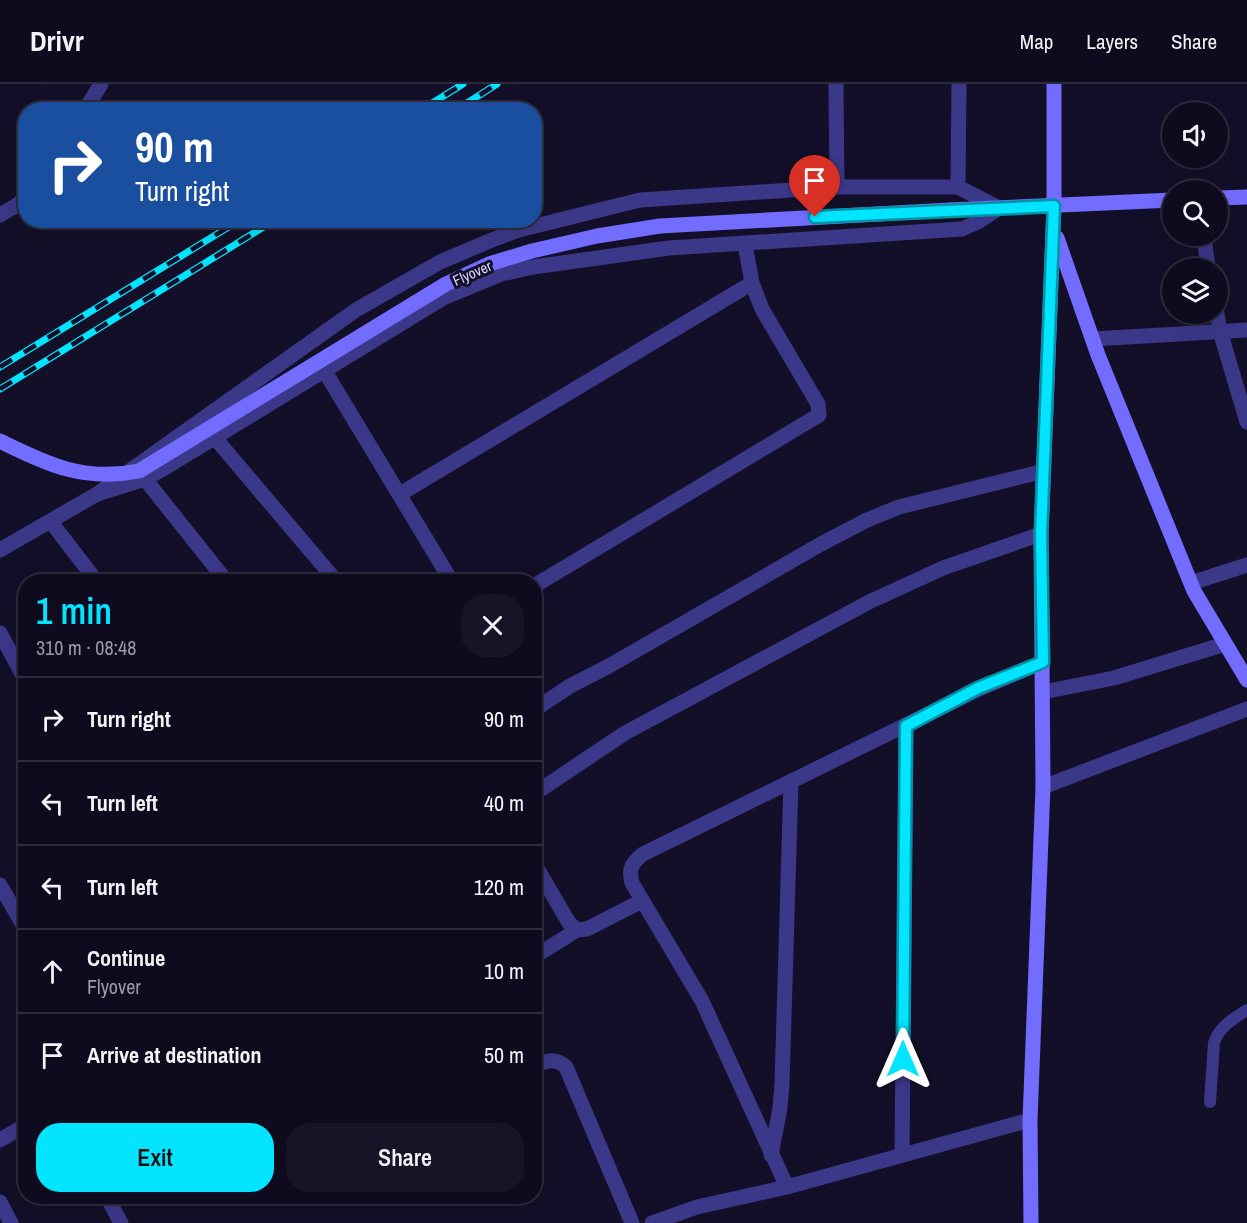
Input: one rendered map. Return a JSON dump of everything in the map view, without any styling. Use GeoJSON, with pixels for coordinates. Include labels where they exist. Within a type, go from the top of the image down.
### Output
{"type":"FeatureCollection","features":[{"type":"Feature","properties":{"kind":"street"},"geometry":{"type":"LineString","coordinates":[[90,102],[101,84]]}},
{"type":"Feature","properties":{"kind":"street"},"geometry":{"type":"LineString","coordinates":[[836,84],[837,187]]}},
{"type":"Feature","properties":{"kind":"street"},"geometry":{"type":"LineString","coordinates":[[958,187],[959,84]]}},
{"type":"Feature","properties":{"kind":"street"},"geometry":{"type":"LineString","coordinates":[[1031,1223],[1030,1120],[1043,787],[1041,534],[1054,206],[1054,84]]}},
{"type":"Feature","properties":{"kind":"street"},"geometry":{"type":"LineString","coordinates":[[97,494],[145,479],[443,298],[501,274],[533,267],[669,248],[962,229],[978,222],[999,208],[958,187],[837,187],[640,200],[542,224]]}},
{"type":"Feature","properties":{"kind":"street"},"geometry":{"type":"LineString","coordinates":[[1228,198],[1247,197]]}},
{"type":"Feature","properties":{"kind":"street","name":"Flyover"},"geometry":{"type":"LineString","coordinates":[[0,441],[58,467],[90,475],[118,476],[139,471],[446,284],[489,264],[597,236],[660,226],[1162,201]]}},
{"type":"Feature","properties":{"kind":"street"},"geometry":{"type":"LineString","coordinates":[[0,215],[18,204]]}},
{"type":"Feature","properties":{"kind":"street"},"geometry":{"type":"LineString","coordinates":[[0,550],[97,494],[356,310],[440,262],[527,228]]}},
{"type":"Feature","properties":{"kind":"street"},"geometry":{"type":"LineString","coordinates":[[1053,228],[1093,339],[1191,583],[1247,680]]}},
{"type":"Feature","properties":{"kind":"street"},"geometry":{"type":"LineString","coordinates":[[542,581],[817,418],[818,404],[762,309],[752,283],[745,244]]}},
{"type":"Feature","properties":{"kind":"street"},"geometry":{"type":"LineString","coordinates":[[400,494],[752,283]]}},
{"type":"Feature","properties":{"kind":"street"},"geometry":{"type":"LineString","coordinates":[[1219,324],[1247,423]]}},
{"type":"Feature","properties":{"kind":"street"},"geometry":{"type":"LineString","coordinates":[[1093,339],[1247,330]]}},
{"type":"Feature","properties":{"kind":"street"},"geometry":{"type":"LineString","coordinates":[[324,370],[447,574]]}},
{"type":"Feature","properties":{"kind":"street"},"geometry":{"type":"LineString","coordinates":[[215,438],[331,574]]}},
{"type":"Feature","properties":{"kind":"street"},"geometry":{"type":"LineString","coordinates":[[542,705],[570,686],[867,520],[899,507],[1044,471]]}},
{"type":"Feature","properties":{"kind":"street"},"geometry":{"type":"LineString","coordinates":[[145,479],[221,574]]}},
{"type":"Feature","properties":{"kind":"street"},"geometry":{"type":"LineString","coordinates":[[51,522],[91,574]]}},
{"type":"Feature","properties":{"kind":"street"},"geometry":{"type":"LineString","coordinates":[[542,788],[625,733],[869,602],[943,568],[1041,534]]}},
{"type":"Feature","properties":{"kind":"street"},"geometry":{"type":"LineString","coordinates":[[1191,583],[1247,564]]}},
{"type":"Feature","properties":{"kind":"street"},"geometry":{"type":"LineString","coordinates":[[0,633],[18,666]]}},
{"type":"Feature","properties":{"kind":"street"},"geometry":{"type":"LineString","coordinates":[[1043,692],[1114,678],[1225,644]]}},
{"type":"Feature","properties":{"kind":"street"},"geometry":{"type":"LineString","coordinates":[[787,1187],[702,1001],[632,883],[629,872],[631,864],[644,854],[906,726],[978,688],[1043,662]]}},
{"type":"Feature","properties":{"kind":"street"},"geometry":{"type":"LineString","coordinates":[[1043,787],[1247,710]]}},
{"type":"Feature","properties":{"kind":"street"},"geometry":{"type":"LineString","coordinates":[[902,1155],[906,726]]}},
{"type":"Feature","properties":{"kind":"street"},"geometry":{"type":"LineString","coordinates":[[771,1155],[782,1084],[791,781]]}},
{"type":"Feature","properties":{"kind":"street"},"geometry":{"type":"LineString","coordinates":[[542,877],[569,923],[577,930]]}},
{"type":"Feature","properties":{"kind":"street"},"geometry":{"type":"LineString","coordinates":[[0,885],[18,916]]}},
{"type":"Feature","properties":{"kind":"street"},"geometry":{"type":"LineString","coordinates":[[542,952],[577,930],[587,929],[642,901]]}},
{"type":"Feature","properties":{"kind":"street"},"geometry":{"type":"LineString","coordinates":[[542,1062],[549,1059],[557,1060],[566,1067],[632,1223]]}},
{"type":"Feature","properties":{"kind":"street"},"geometry":{"type":"LineString","coordinates":[[652,1223],[697,1207],[787,1187],[1030,1120]]}},
{"type":"Feature","properties":{"kind":"street"},"geometry":{"type":"LineString","coordinates":[[0,1140],[18,1130]]}},
{"type":"Feature","properties":{"kind":"street"},"geometry":{"type":"LineString","coordinates":[[0,1202],[11,1223]]}},
{"type":"Feature","properties":{"kind":"street"},"geometry":{"type":"LineString","coordinates":[[111,1204],[121,1223]]}},
{"type":"Feature","properties":{"kind":"lane"},"geometry":{"type":"LineString","coordinates":[[1210,1102],[1216,1036],[1223,1026],[1247,1010]]}},
{"type":"Feature","properties":{"kind":"railway"},"geometry":{"type":"LineString","coordinates":[[434,102],[463,84]]}},
{"type":"Feature","properties":{"kind":"railway"},"geometry":{"type":"LineString","coordinates":[[469,102],[497,84]]}},
{"type":"Feature","properties":{"kind":"railway"},"geometry":{"type":"LineString","coordinates":[[0,367],[227,228]]}},
{"type":"Feature","properties":{"kind":"railway"},"geometry":{"type":"LineString","coordinates":[[0,389],[262,228]]}},
{"type":"Feature","properties":{"kind":"route"},"geometry":{"type":"LineString","coordinates":[[815,217],[1054,206],[1041,534],[1043,662],[978,688],[906,726],[903,1059]]}}]}
